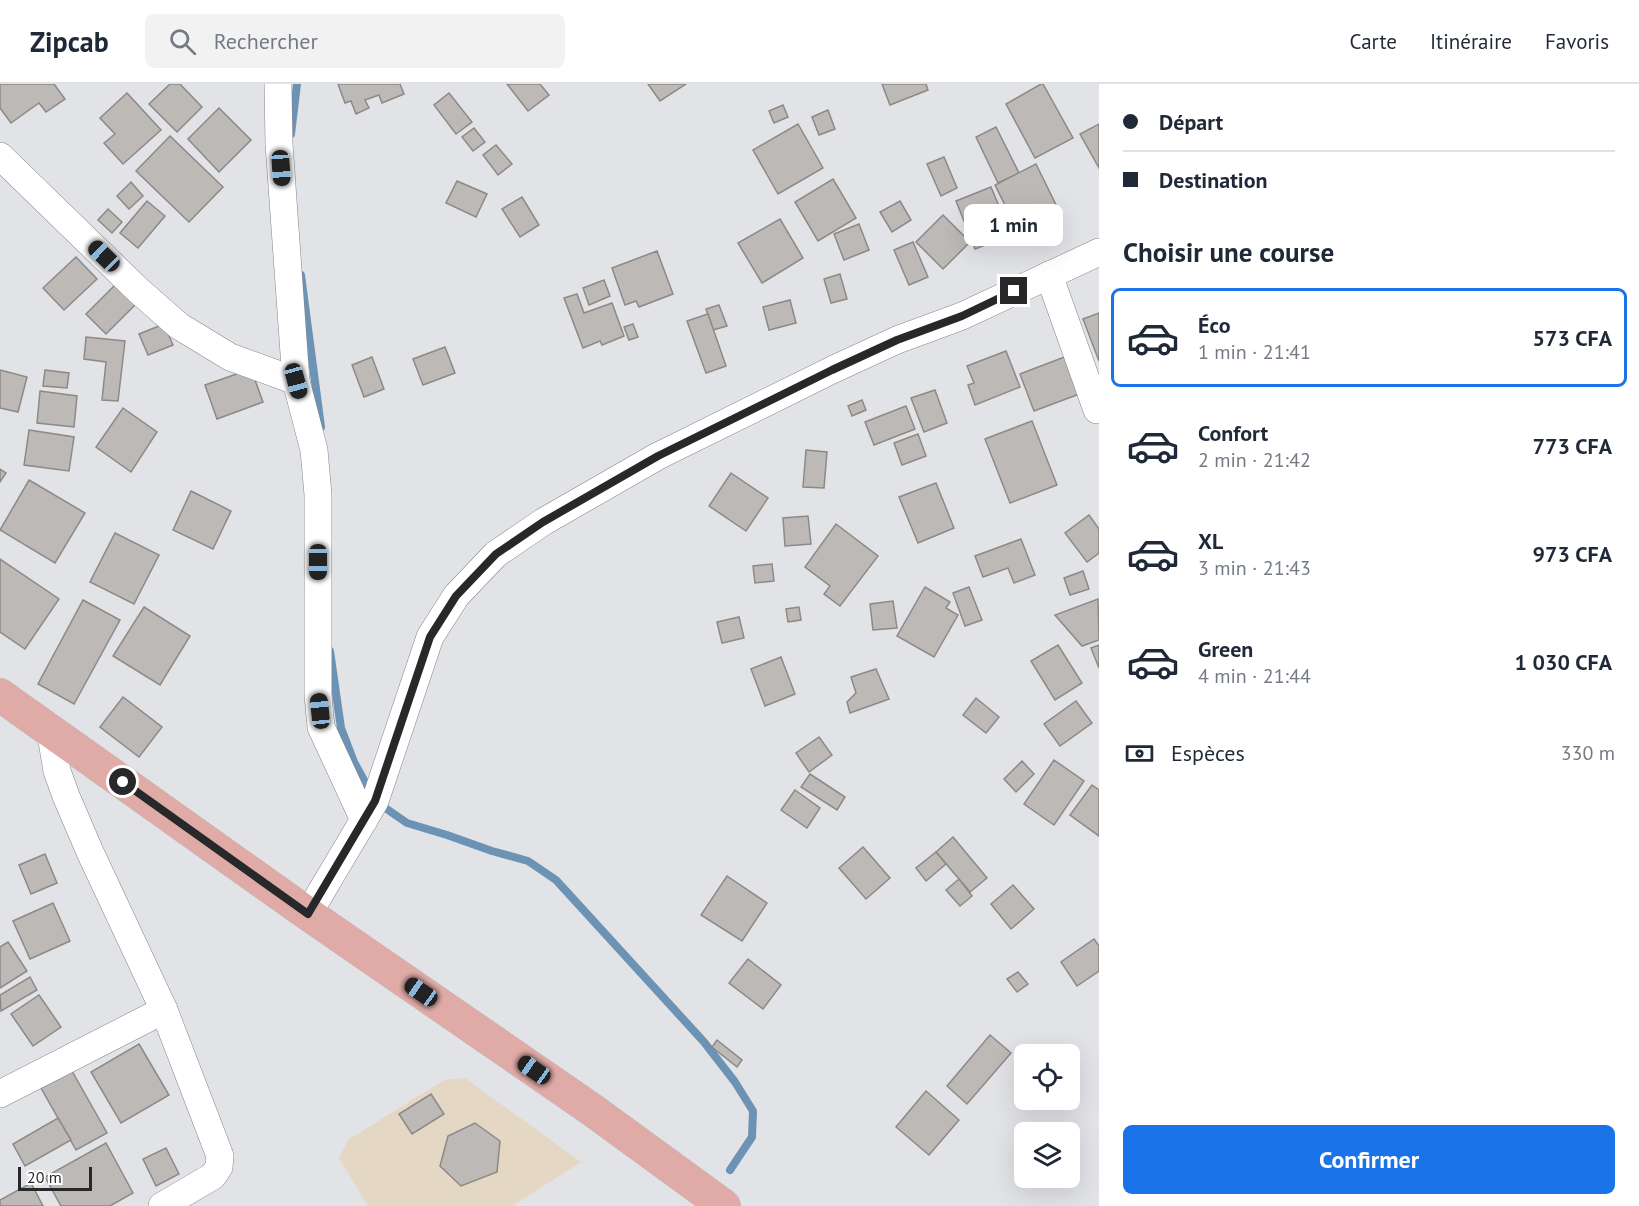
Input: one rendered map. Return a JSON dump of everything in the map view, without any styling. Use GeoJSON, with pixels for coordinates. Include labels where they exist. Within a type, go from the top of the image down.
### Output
{"type":"FeatureCollection","features":[{"type":"Feature","properties":{"kind":"main road"},"geometry":{"type":"LineString","coordinates":[[0,695],[308,914],[591,1109],[724,1206]]}},
{"type":"Feature","properties":{"kind":"street"},"geometry":{"type":"LineString","coordinates":[[278,84],[279,144],[296,381],[314,450],[318,495],[318,695],[321,727],[364,820]]}},
{"type":"Feature","properties":{"kind":"street"},"geometry":{"type":"LineString","coordinates":[[0,156],[138,290],[179,326],[230,357],[296,381]]}},
{"type":"Feature","properties":{"kind":"street"},"geometry":{"type":"LineString","coordinates":[[308,914],[375,801],[430,637],[456,596],[496,554],[543,522],[658,456],[832,370],[897,340],[962,316],[1099,252]]}},
{"type":"Feature","properties":{"kind":"street"},"geometry":{"type":"LineString","coordinates":[[1049,275],[1097,411]]}},
{"type":"Feature","properties":{"kind":"street"},"geometry":{"type":"LineString","coordinates":[[50,729],[57,771],[66,796],[164,1010],[220,1156],[219,1167],[213,1176],[162,1206]]}},
{"type":"Feature","properties":{"kind":"street"},"geometry":{"type":"LineString","coordinates":[[0,1094],[164,1010]]}},
{"type":"Feature","properties":{"kind":"shaded area"},"geometry":{"type":"Polygon","coordinates":[[[465,1078],[581,1162],[512,1206],[368,1206],[339,1158],[348,1140],[444,1080],[465,1078]]]}},
{"type":"Feature","properties":{"kind":"building"},"geometry":{"type":"Polygon","coordinates":[[[0,84],[54,84],[65,99],[46,112],[39,103],[11,123],[0,108],[0,84]]]}},
{"type":"Feature","properties":{"kind":"building"},"geometry":{"type":"Polygon","coordinates":[[[170,84],[180,84],[202,107],[177,132],[149,104],[170,84]]]}},
{"type":"Feature","properties":{"kind":"building"},"geometry":{"type":"Polygon","coordinates":[[[338,84],[400,84],[404,94],[382,103],[379,95],[365,100],[369,108],[356,114],[351,101],[345,103],[338,84]]]}},
{"type":"Feature","properties":{"kind":"building"},"geometry":{"type":"Polygon","coordinates":[[[507,84],[540,84],[549,95],[528,111],[507,84]]]}},
{"type":"Feature","properties":{"kind":"building"},"geometry":{"type":"Polygon","coordinates":[[[648,84],[686,84],[660,101],[648,84]]]}},
{"type":"Feature","properties":{"kind":"building"},"geometry":{"type":"Polygon","coordinates":[[[882,84],[926,84],[928,90],[890,105],[882,84]]]}},
{"type":"Feature","properties":{"kind":"building"},"geometry":{"type":"Polygon","coordinates":[[[1041,84],[1073,138],[1035,158],[1006,104],[1041,84]]]}},
{"type":"Feature","properties":{"kind":"building"},"geometry":{"type":"Polygon","coordinates":[[[127,93],[161,130],[123,164],[104,143],[115,134],[100,118],[127,93]]]}},
{"type":"Feature","properties":{"kind":"building"},"geometry":{"type":"Polygon","coordinates":[[[449,93],[472,122],[456,134],[434,105],[449,93]]]}},
{"type":"Feature","properties":{"kind":"building"},"geometry":{"type":"Polygon","coordinates":[[[783,105],[788,117],[774,123],[769,111],[783,105]]]}},
{"type":"Feature","properties":{"kind":"building"},"geometry":{"type":"Polygon","coordinates":[[[219,108],[251,140],[219,172],[188,139],[219,108]]]}},
{"type":"Feature","properties":{"kind":"building"},"geometry":{"type":"Polygon","coordinates":[[[828,110],[835,129],[819,135],[812,117],[828,110]]]}},
{"type":"Feature","properties":{"kind":"building"},"geometry":{"type":"Polygon","coordinates":[[[798,124],[823,168],[778,194],[753,150],[798,124]]]}},
{"type":"Feature","properties":{"kind":"building"},"geometry":{"type":"Polygon","coordinates":[[[1099,124],[1099,168],[1080,134],[1099,124]]]}},
{"type":"Feature","properties":{"kind":"building"},"geometry":{"type":"Polygon","coordinates":[[[996,127],[1019,173],[998,183],[976,137],[996,127]]]}},
{"type":"Feature","properties":{"kind":"building"},"geometry":{"type":"Polygon","coordinates":[[[474,128],[485,142],[473,151],[462,137],[474,128]]]}},
{"type":"Feature","properties":{"kind":"building"},"geometry":{"type":"Polygon","coordinates":[[[170,136],[223,187],[189,222],[136,171],[170,136]]]}},
{"type":"Feature","properties":{"kind":"building"},"geometry":{"type":"Polygon","coordinates":[[[496,145],[512,164],[498,175],[483,155],[496,145]]]}},
{"type":"Feature","properties":{"kind":"building"},"geometry":{"type":"Polygon","coordinates":[[[944,157],[957,188],[941,196],[927,164],[944,157]]]}},
{"type":"Feature","properties":{"kind":"building"},"geometry":{"type":"Polygon","coordinates":[[[1036,164],[1060,213],[1019,233],[995,185],[1036,164]]]}},
{"type":"Feature","properties":{"kind":"building"},"geometry":{"type":"Polygon","coordinates":[[[833,179],[856,218],[818,241],[795,202],[833,179]]]}},
{"type":"Feature","properties":{"kind":"building"},"geometry":{"type":"Polygon","coordinates":[[[457,181],[487,194],[476,217],[446,203],[457,181]]]}},
{"type":"Feature","properties":{"kind":"building"},"geometry":{"type":"Polygon","coordinates":[[[131,182],[143,196],[129,209],[117,196],[131,182]]]}},
{"type":"Feature","properties":{"kind":"building"},"geometry":{"type":"Polygon","coordinates":[[[991,187],[1011,235],[975,249],[956,201],[991,187]]]}},
{"type":"Feature","properties":{"kind":"building"},"geometry":{"type":"Polygon","coordinates":[[[522,197],[539,225],[520,237],[502,209],[522,197]]]}},
{"type":"Feature","properties":{"kind":"building"},"geometry":{"type":"Polygon","coordinates":[[[147,201],[165,216],[138,248],[120,233],[147,201]]]}},
{"type":"Feature","properties":{"kind":"building"},"geometry":{"type":"Polygon","coordinates":[[[900,201],[911,220],[892,232],[880,212],[900,201]]]}},
{"type":"Feature","properties":{"kind":"building"},"geometry":{"type":"Polygon","coordinates":[[[108,209],[122,222],[112,233],[98,220],[108,209]]]}},
{"type":"Feature","properties":{"kind":"building"},"geometry":{"type":"Polygon","coordinates":[[[943,215],[970,242],[943,269],[916,242],[943,215]]]}},
{"type":"Feature","properties":{"kind":"building"},"geometry":{"type":"Polygon","coordinates":[[[780,219],[803,258],[762,283],[738,243],[780,219]]]}},
{"type":"Feature","properties":{"kind":"building"},"geometry":{"type":"Polygon","coordinates":[[[859,224],[869,250],[844,260],[834,234],[859,224]]]}},
{"type":"Feature","properties":{"kind":"building"},"geometry":{"type":"Polygon","coordinates":[[[913,242],[928,277],[909,285],[894,250],[913,242]]]}},
{"type":"Feature","properties":{"kind":"building"},"geometry":{"type":"Polygon","coordinates":[[[657,251],[673,294],[639,307],[636,301],[625,305],[612,268],[657,251]]]}},
{"type":"Feature","properties":{"kind":"building"},"geometry":{"type":"Polygon","coordinates":[[[76,257],[97,279],[64,310],[43,288],[76,257]]]}},
{"type":"Feature","properties":{"kind":"building"},"geometry":{"type":"Polygon","coordinates":[[[840,274],[847,299],[831,303],[824,279],[840,274]]]}},
{"type":"Feature","properties":{"kind":"building"},"geometry":{"type":"Polygon","coordinates":[[[122,278],[142,298],[106,334],[86,314],[122,278]]]}},
{"type":"Feature","properties":{"kind":"building"},"geometry":{"type":"Polygon","coordinates":[[[604,280],[610,296],[589,305],[583,288],[604,280]]]}},
{"type":"Feature","properties":{"kind":"building"},"geometry":{"type":"Polygon","coordinates":[[[577,294],[584,313],[612,303],[624,336],[602,345],[600,341],[583,348],[564,298],[577,294]]]}},
{"type":"Feature","properties":{"kind":"building"},"geometry":{"type":"Polygon","coordinates":[[[790,300],[796,323],[769,330],[763,307],[790,300]]]}},
{"type":"Feature","properties":{"kind":"building"},"geometry":{"type":"Polygon","coordinates":[[[719,305],[727,326],[713,330],[706,309],[719,305]]]}},
{"type":"Feature","properties":{"kind":"building"},"geometry":{"type":"Polygon","coordinates":[[[1099,313],[1099,361],[1083,319],[1099,313]]]}},
{"type":"Feature","properties":{"kind":"building"},"geometry":{"type":"Polygon","coordinates":[[[708,314],[726,366],[706,373],[687,321],[708,314]]]}},
{"type":"Feature","properties":{"kind":"building"},"geometry":{"type":"Polygon","coordinates":[[[164,324],[173,345],[148,355],[139,334],[164,324]]]}},
{"type":"Feature","properties":{"kind":"building"},"geometry":{"type":"Polygon","coordinates":[[[633,324],[638,337],[629,340],[624,327],[633,324]]]}},
{"type":"Feature","properties":{"kind":"building"},"geometry":{"type":"Polygon","coordinates":[[[86,337],[125,341],[118,401],[102,400],[106,362],[84,359],[86,337]]]}},
{"type":"Feature","properties":{"kind":"building"},"geometry":{"type":"Polygon","coordinates":[[[445,347],[455,373],[423,385],[413,359],[445,347]]]}},
{"type":"Feature","properties":{"kind":"building"},"geometry":{"type":"Polygon","coordinates":[[[1006,351],[1020,387],[975,405],[968,385],[974,383],[967,366],[1006,351]]]}},
{"type":"Feature","properties":{"kind":"building"},"geometry":{"type":"Polygon","coordinates":[[[1067,356],[1082,393],[1034,411],[1020,374],[1067,356]]]}},
{"type":"Feature","properties":{"kind":"building"},"geometry":{"type":"Polygon","coordinates":[[[372,357],[384,389],[364,397],[352,365],[372,357]]]}},
{"type":"Feature","properties":{"kind":"building"},"geometry":{"type":"Polygon","coordinates":[[[251,369],[263,402],[217,419],[205,385],[251,369]]]}},
{"type":"Feature","properties":{"kind":"building"},"geometry":{"type":"Polygon","coordinates":[[[0,370],[27,377],[18,412],[0,408],[0,370]]]}},
{"type":"Feature","properties":{"kind":"building"},"geometry":{"type":"Polygon","coordinates":[[[45,370],[69,373],[67,388],[43,386],[45,370]]]}},
{"type":"Feature","properties":{"kind":"building"},"geometry":{"type":"Polygon","coordinates":[[[935,390],[947,423],[924,432],[911,398],[935,390]]]}},
{"type":"Feature","properties":{"kind":"building"},"geometry":{"type":"Polygon","coordinates":[[[40,391],[77,396],[74,427],[37,423],[40,391]]]}},
{"type":"Feature","properties":{"kind":"building"},"geometry":{"type":"Polygon","coordinates":[[[862,400],[866,410],[852,416],[848,406],[862,400]]]}},
{"type":"Feature","properties":{"kind":"building"},"geometry":{"type":"Polygon","coordinates":[[[906,406],[915,429],[874,445],[865,422],[906,406]]]}},
{"type":"Feature","properties":{"kind":"building"},"geometry":{"type":"Polygon","coordinates":[[[123,408],[157,432],[131,472],[96,447],[123,408]]]}},
{"type":"Feature","properties":{"kind":"building"},"geometry":{"type":"Polygon","coordinates":[[[1032,421],[1057,485],[1010,503],[985,439],[1032,421]]]}},
{"type":"Feature","properties":{"kind":"building"},"geometry":{"type":"Polygon","coordinates":[[[29,430],[74,437],[69,471],[24,465],[29,430]]]}},
{"type":"Feature","properties":{"kind":"building"},"geometry":{"type":"Polygon","coordinates":[[[918,434],[926,456],[902,465],[894,443],[918,434]]]}},
{"type":"Feature","properties":{"kind":"building"},"geometry":{"type":"Polygon","coordinates":[[[806,450],[827,452],[824,488],[803,487],[806,450]]]}},
{"type":"Feature","properties":{"kind":"building"},"geometry":{"type":"Polygon","coordinates":[[[0,469],[6,473],[0,482],[0,469]]]}},
{"type":"Feature","properties":{"kind":"building"},"geometry":{"type":"Polygon","coordinates":[[[731,473],[768,498],[746,531],[709,506],[731,473]]]}},
{"type":"Feature","properties":{"kind":"building"},"geometry":{"type":"Polygon","coordinates":[[[29,480],[85,513],[55,563],[0,530],[29,480]]]}},
{"type":"Feature","properties":{"kind":"building"},"geometry":{"type":"Polygon","coordinates":[[[936,483],[954,528],[918,543],[899,497],[936,483]]]}},
{"type":"Feature","properties":{"kind":"building"},"geometry":{"type":"Polygon","coordinates":[[[191,491],[231,511],[213,549],[173,530],[191,491]]]}},
{"type":"Feature","properties":{"kind":"building"},"geometry":{"type":"Polygon","coordinates":[[[1089,515],[1099,529],[1099,553],[1087,562],[1065,533],[1089,515]]]}},
{"type":"Feature","properties":{"kind":"building"},"geometry":{"type":"Polygon","coordinates":[[[808,516],[811,544],[785,546],[783,518],[808,516]]]}},
{"type":"Feature","properties":{"kind":"building"},"geometry":{"type":"Polygon","coordinates":[[[836,524],[878,556],[840,606],[824,594],[830,586],[805,567],[836,524]]]}},
{"type":"Feature","properties":{"kind":"building"},"geometry":{"type":"Polygon","coordinates":[[[115,533],[159,555],[134,604],[90,582],[115,533]]]}},
{"type":"Feature","properties":{"kind":"building"},"geometry":{"type":"Polygon","coordinates":[[[1021,539],[1035,575],[1014,583],[1008,568],[983,577],[975,556],[1021,539]]]}},
{"type":"Feature","properties":{"kind":"building"},"geometry":{"type":"Polygon","coordinates":[[[0,559],[59,599],[25,649],[0,632],[0,559]]]}},
{"type":"Feature","properties":{"kind":"building"},"geometry":{"type":"Polygon","coordinates":[[[772,564],[774,581],[755,583],[753,566],[772,564]]]}},
{"type":"Feature","properties":{"kind":"building"},"geometry":{"type":"Polygon","coordinates":[[[1083,571],[1089,589],[1070,595],[1064,578],[1083,571]]]}},
{"type":"Feature","properties":{"kind":"building"},"geometry":{"type":"Polygon","coordinates":[[[925,587],[950,602],[946,608],[958,615],[934,657],[897,636],[925,587]]]}},
{"type":"Feature","properties":{"kind":"building"},"geometry":{"type":"Polygon","coordinates":[[[969,587],[982,620],[965,626],[953,593],[969,587]]]}},
{"type":"Feature","properties":{"kind":"building"},"geometry":{"type":"Polygon","coordinates":[[[1098,599],[1099,640],[1082,646],[1055,615],[1098,599]]]}},
{"type":"Feature","properties":{"kind":"building"},"geometry":{"type":"Polygon","coordinates":[[[83,600],[120,620],[74,704],[38,684],[83,600]]]}},
{"type":"Feature","properties":{"kind":"building"},"geometry":{"type":"Polygon","coordinates":[[[893,601],[897,628],[873,630],[870,604],[893,601]]]}},
{"type":"Feature","properties":{"kind":"building"},"geometry":{"type":"Polygon","coordinates":[[[144,607],[190,636],[160,685],[113,656],[144,607]]]}},
{"type":"Feature","properties":{"kind":"building"},"geometry":{"type":"Polygon","coordinates":[[[799,607],[801,620],[788,622],[786,609],[799,607]]]}},
{"type":"Feature","properties":{"kind":"building"},"geometry":{"type":"Polygon","coordinates":[[[739,617],[744,638],[722,643],[717,622],[739,617]]]}},
{"type":"Feature","properties":{"kind":"building"},"geometry":{"type":"Polygon","coordinates":[[[1058,645],[1082,683],[1055,700],[1031,661],[1058,645]]]}},
{"type":"Feature","properties":{"kind":"building"},"geometry":{"type":"Polygon","coordinates":[[[1099,645],[1099,668],[1091,648],[1099,645]]]}},
{"type":"Feature","properties":{"kind":"building"},"geometry":{"type":"Polygon","coordinates":[[[781,657],[795,694],[765,706],[751,669],[781,657]]]}},
{"type":"Feature","properties":{"kind":"building"},"geometry":{"type":"Polygon","coordinates":[[[876,669],[889,699],[850,713],[847,702],[856,693],[851,677],[876,669]]]}},
{"type":"Feature","properties":{"kind":"building"},"geometry":{"type":"Polygon","coordinates":[[[123,697],[162,727],[139,757],[100,727],[123,697]]]}},
{"type":"Feature","properties":{"kind":"building"},"geometry":{"type":"Polygon","coordinates":[[[976,698],[999,717],[986,733],[963,715],[976,698]]]}},
{"type":"Feature","properties":{"kind":"building"},"geometry":{"type":"Polygon","coordinates":[[[1076,701],[1092,723],[1060,746],[1044,724],[1076,701]]]}},
{"type":"Feature","properties":{"kind":"building"},"geometry":{"type":"Polygon","coordinates":[[[819,737],[832,755],[809,772],[796,753],[819,737]]]}},
{"type":"Feature","properties":{"kind":"building"},"geometry":{"type":"Polygon","coordinates":[[[1054,760],[1084,781],[1054,825],[1024,804],[1054,760]]]}},
{"type":"Feature","properties":{"kind":"building"},"geometry":{"type":"Polygon","coordinates":[[[1022,761],[1034,774],[1016,792],[1004,779],[1022,761]]]}},
{"type":"Feature","properties":{"kind":"building"},"geometry":{"type":"Polygon","coordinates":[[[810,774],[845,797],[837,810],[801,787],[810,774]]]}},
{"type":"Feature","properties":{"kind":"building"},"geometry":{"type":"Polygon","coordinates":[[[1092,785],[1099,790],[1099,836],[1070,815],[1092,785]]]}},
{"type":"Feature","properties":{"kind":"building"},"geometry":{"type":"Polygon","coordinates":[[[795,790],[820,808],[807,828],[781,810],[795,790]]]}},
{"type":"Feature","properties":{"kind":"building"},"geometry":{"type":"Polygon","coordinates":[[[953,837],[987,878],[970,892],[936,852],[953,837]]]}},
{"type":"Feature","properties":{"kind":"building"},"geometry":{"type":"Polygon","coordinates":[[[863,847],[890,878],[866,899],[839,868],[863,847]]]}},
{"type":"Feature","properties":{"kind":"building"},"geometry":{"type":"Polygon","coordinates":[[[936,852],[946,864],[926,881],[916,868],[936,852]]]}},
{"type":"Feature","properties":{"kind":"building"},"geometry":{"type":"Polygon","coordinates":[[[45,854],[57,883],[31,894],[19,865],[45,854]]]}},
{"type":"Feature","properties":{"kind":"building"},"geometry":{"type":"Polygon","coordinates":[[[727,876],[767,903],[742,941],[701,915],[727,876]]]}},
{"type":"Feature","properties":{"kind":"building"},"geometry":{"type":"Polygon","coordinates":[[[959,879],[972,896],[960,906],[946,890],[959,879]]]}},
{"type":"Feature","properties":{"kind":"building"},"geometry":{"type":"Polygon","coordinates":[[[1013,885],[1034,909],[1011,929],[991,904],[1013,885]]]}},
{"type":"Feature","properties":{"kind":"building"},"geometry":{"type":"Polygon","coordinates":[[[53,903],[70,941],[30,959],[13,921],[53,903]]]}},
{"type":"Feature","properties":{"kind":"building"},"geometry":{"type":"Polygon","coordinates":[[[1094,939],[1099,946],[1099,971],[1077,986],[1061,962],[1094,939]]]}},
{"type":"Feature","properties":{"kind":"building"},"geometry":{"type":"Polygon","coordinates":[[[8,942],[27,971],[0,988],[0,947],[8,942]]]}},
{"type":"Feature","properties":{"kind":"building"},"geometry":{"type":"Polygon","coordinates":[[[748,959],[781,985],[763,1009],[729,983],[748,959]]]}},
{"type":"Feature","properties":{"kind":"building"},"geometry":{"type":"Polygon","coordinates":[[[1018,972],[1028,984],[1017,992],[1007,979],[1018,972]]]}},
{"type":"Feature","properties":{"kind":"building"},"geometry":{"type":"Polygon","coordinates":[[[30,977],[37,990],[1,1011],[0,995],[30,977]]]}},
{"type":"Feature","properties":{"kind":"building"},"geometry":{"type":"Polygon","coordinates":[[[39,995],[61,1027],[33,1046],[11,1014],[39,995]]]}},
{"type":"Feature","properties":{"kind":"building"},"geometry":{"type":"Polygon","coordinates":[[[990,1035],[1011,1053],[967,1104],[947,1086],[990,1035]]]}},
{"type":"Feature","properties":{"kind":"building"},"geometry":{"type":"Polygon","coordinates":[[[717,1040],[742,1060],[737,1067],[712,1047],[717,1040]]]}},
{"type":"Feature","properties":{"kind":"building"},"geometry":{"type":"Polygon","coordinates":[[[139,1044],[169,1095],[121,1123],[91,1072],[139,1044]]]}},
{"type":"Feature","properties":{"kind":"building"},"geometry":{"type":"Polygon","coordinates":[[[72,1071],[107,1133],[76,1150],[41,1088],[72,1071]]]}},
{"type":"Feature","properties":{"kind":"building"},"geometry":{"type":"Polygon","coordinates":[[[926,1091],[959,1120],[929,1155],[896,1127],[926,1091]]]}},
{"type":"Feature","properties":{"kind":"building"},"geometry":{"type":"Polygon","coordinates":[[[431,1094],[444,1114],[412,1134],[399,1114],[431,1094]]]}},
{"type":"Feature","properties":{"kind":"building"},"geometry":{"type":"Polygon","coordinates":[[[58,1118],[71,1140],[25,1166],[13,1144],[58,1118]]]}},
{"type":"Feature","properties":{"kind":"building"},"geometry":{"type":"Polygon","coordinates":[[[475,1123],[500,1141],[497,1172],[461,1186],[440,1166],[448,1136],[475,1123]]]}},
{"type":"Feature","properties":{"kind":"building"},"geometry":{"type":"Polygon","coordinates":[[[106,1143],[133,1193],[110,1206],[61,1206],[45,1177],[106,1143]]]}},
{"type":"Feature","properties":{"kind":"building"},"geometry":{"type":"Polygon","coordinates":[[[166,1148],[179,1174],[156,1186],[143,1159],[166,1148]]]}},
{"type":"Feature","properties":{"kind":"building"},"geometry":{"type":"Polygon","coordinates":[[[31,1183],[43,1206],[0,1206],[0,1200],[31,1183]]]}},
{"type":"Feature","properties":{"kind":"waterway"},"geometry":{"type":"LineString","coordinates":[[291,134],[297,84]]}},
{"type":"Feature","properties":{"kind":"waterway"},"geometry":{"type":"LineString","coordinates":[[301,275],[321,427]]}},
{"type":"Feature","properties":{"kind":"waterway"},"geometry":{"type":"LineString","coordinates":[[330,651],[341,728],[354,762],[371,793]]}},
{"type":"Feature","properties":{"kind":"waterway"},"geometry":{"type":"LineString","coordinates":[[378,803],[407,823],[528,861],[556,880],[704,1042],[735,1082],[753,1111],[752,1137],[730,1170]]}},
{"type":"Feature","properties":{"kind":"route"},"geometry":{"type":"LineString","coordinates":[[123,782],[308,914],[375,801],[430,637],[456,596],[496,554],[543,522],[658,456],[832,370],[897,340],[962,316],[1014,291]]}}]}
